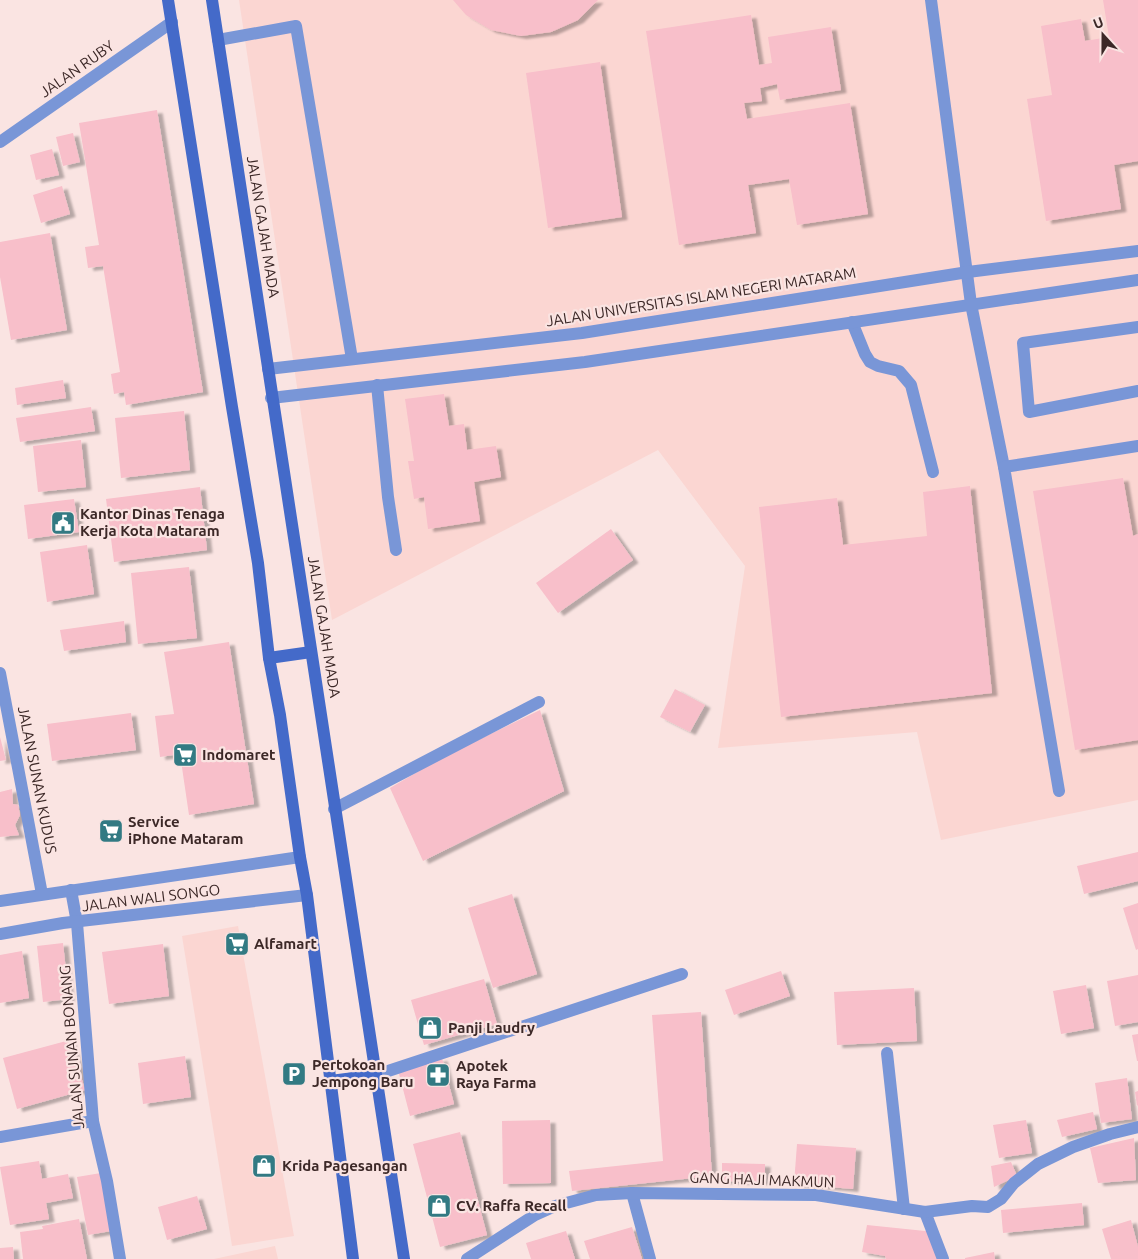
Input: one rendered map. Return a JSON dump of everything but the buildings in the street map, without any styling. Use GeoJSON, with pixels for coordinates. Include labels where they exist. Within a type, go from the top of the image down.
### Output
{"type":"FeatureCollection","features":[{"type":"Feature","properties":{"kind":"main road"},"geometry":{"type":"LineString","coordinates":[[168,0],[258,563],[269,658],[280,715],[307,895],[353,1259]]}},
{"type":"Feature","properties":{"kind":"main road","name":"JALAN GAJAH MADA"},"geometry":{"type":"LineString","coordinates":[[212,0],[271,398],[404,1259]]}},
{"type":"Feature","properties":{"kind":"main road"},"geometry":{"type":"LineString","coordinates":[[269,658],[311,652]]}},
{"type":"Feature","properties":{"kind":"main road"},"geometry":{"type":"LineString","coordinates":[[331,1081],[376,1075]]}},
{"type":"Feature","properties":{"kind":"street"},"geometry":{"type":"LineString","coordinates":[[931,0],[971,304],[1004,467],[1059,791]]}},
{"type":"Feature","properties":{"kind":"street","name":"JALAN RUBY"},"geometry":{"type":"LineString","coordinates":[[0,142],[172,22]]}},
{"type":"Feature","properties":{"kind":"street"},"geometry":{"type":"LineString","coordinates":[[218,40],[296,26],[352,359]]}},
{"type":"Feature","properties":{"kind":"street","name":"JALAN UNIVERSITAS ISLAM NEGERI MATARAM"},"geometry":{"type":"LineString","coordinates":[[268,369],[582,333],[968,272],[1138,251]]}},
{"type":"Feature","properties":{"kind":"street"},"geometry":{"type":"LineString","coordinates":[[271,398],[585,362],[1138,280]]}},
{"type":"Feature","properties":{"kind":"street"},"geometry":{"type":"LineString","coordinates":[[852,322],[870,362],[878,366],[899,370],[911,384],[933,472]]}},
{"type":"Feature","properties":{"kind":"street"},"geometry":{"type":"LineString","coordinates":[[1138,327],[1023,343],[1029,412],[1138,391]]}},
{"type":"Feature","properties":{"kind":"street"},"geometry":{"type":"LineString","coordinates":[[377,385],[388,497],[396,550]]}},
{"type":"Feature","properties":{"kind":"street"},"geometry":{"type":"LineString","coordinates":[[1004,467],[1138,446]]}},
{"type":"Feature","properties":{"kind":"street","name":"JALAN SUNAN KUDUS"},"geometry":{"type":"LineString","coordinates":[[0,676],[42,894]]}},
{"type":"Feature","properties":{"kind":"street"},"geometry":{"type":"LineString","coordinates":[[334,809],[539,702]]}},
{"type":"Feature","properties":{"kind":"street","name":"JALAN WALI SONGO"},"geometry":{"type":"LineString","coordinates":[[0,901],[300,857]]}},
{"type":"Feature","properties":{"kind":"street","name":"JALAN SUNAN BONANG"},"geometry":{"type":"LineString","coordinates":[[72,890],[77,923],[93,1122],[107,1181],[120,1259]]}},
{"type":"Feature","properties":{"kind":"street","name":"JALAN WALI SONGO"},"geometry":{"type":"LineString","coordinates":[[0,934],[62,923],[77,923],[307,895]]}},
{"type":"Feature","properties":{"kind":"street"},"geometry":{"type":"LineString","coordinates":[[376,1075],[682,974]]}},
{"type":"Feature","properties":{"kind":"street"},"geometry":{"type":"LineString","coordinates":[[888,1053],[904,1209]]}},
{"type":"Feature","properties":{"kind":"street"},"geometry":{"type":"LineString","coordinates":[[0,1137],[93,1122]]}},
{"type":"Feature","properties":{"kind":"street","name":"GANG HAJI MAKMUN"},"geometry":{"type":"LineString","coordinates":[[467,1259],[535,1216],[555,1206],[596,1195],[632,1193],[816,1195],[925,1212],[972,1206],[982,1208],[992,1205],[1005,1196],[1014,1183],[1038,1164],[1073,1147],[1110,1134],[1138,1127]]}},
{"type":"Feature","properties":{"kind":"street"},"geometry":{"type":"LineString","coordinates":[[632,1193],[650,1259]]}},
{"type":"Feature","properties":{"kind":"street"},"geometry":{"type":"LineString","coordinates":[[925,1212],[943,1259]]}},
{"type":"Feature","properties":{"kind":"shaded area"},"geometry":{"type":"Polygon","coordinates":[[[239,0],[1138,0],[1138,800],[941,840],[917,732],[718,748],[745,566],[658,450],[332,620],[239,0]]]}},
{"type":"Feature","properties":{"kind":"shaded area","name":"Pertokoan Jempong Baru"},"geometry":{"type":"Polygon","coordinates":[[[238,926],[294,1236],[232,1246],[182,936],[238,926]]]}},
{"type":"Feature","properties":{"kind":"shaded area"},"geometry":{"type":"Polygon","coordinates":[[[275,1246],[278,1259],[214,1259],[275,1246]]]}},
{"type":"Feature","properties":{"kind":"place","name":"Kantor Dinas Tenaga Kerja Kota Mataram"},"geometry":{"type":"Point","coordinates":[63,523]}},
{"type":"Feature","properties":{"kind":"place","name":"Indomaret"},"geometry":{"type":"Point","coordinates":[185,755]}},
{"type":"Feature","properties":{"kind":"place","name":"Service iPhone Mataram"},"geometry":{"type":"Point","coordinates":[111,831]}},
{"type":"Feature","properties":{"kind":"place","name":"Alfamart"},"geometry":{"type":"Point","coordinates":[237,944]}},
{"type":"Feature","properties":{"kind":"place","name":"Panji Laudry"},"geometry":{"type":"Point","coordinates":[430,1028]}},
{"type":"Feature","properties":{"kind":"place","name":"Pertokoan Jempong Baru"},"geometry":{"type":"Point","coordinates":[294,1074]}},
{"type":"Feature","properties":{"kind":"place","name":"Apotek Raya Farma"},"geometry":{"type":"Point","coordinates":[438,1075]}},
{"type":"Feature","properties":{"kind":"place","name":"Krida Pagesangan"},"geometry":{"type":"Point","coordinates":[264,1166]}},
{"type":"Feature","properties":{"kind":"place","name":"CV. Raffa Recall"},"geometry":{"type":"Point","coordinates":[439,1206]}}]}
